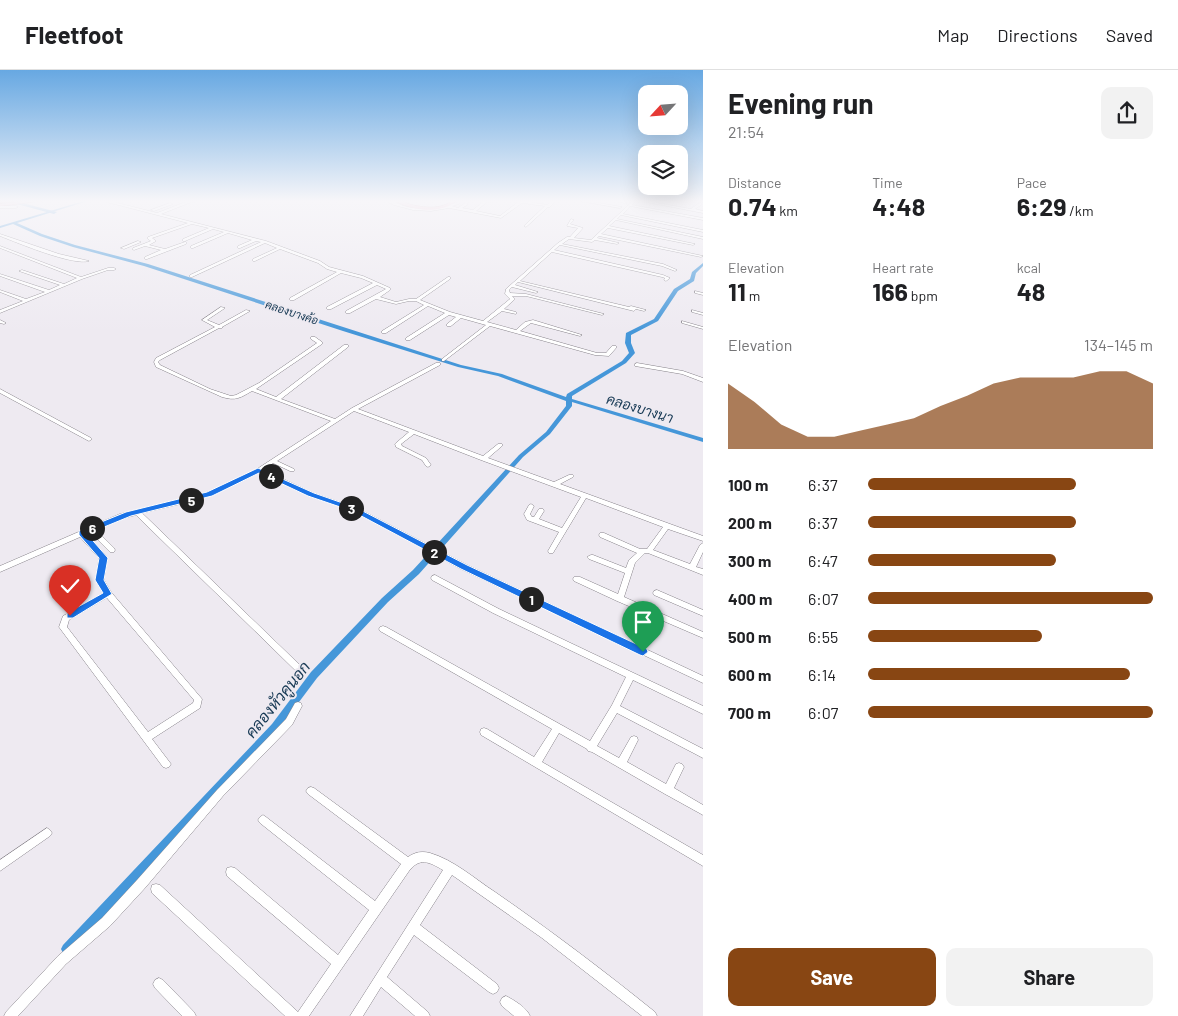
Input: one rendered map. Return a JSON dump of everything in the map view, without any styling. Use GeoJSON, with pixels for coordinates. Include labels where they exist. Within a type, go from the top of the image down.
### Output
{"type":"FeatureCollection","features":[{"type":"Feature","properties":{"kind":"street"},"geometry":{"type":"LineString","coordinates":[[123,248],[133,244]]}},
{"type":"Feature","properties":{"kind":"street"},"geometry":{"type":"LineString","coordinates":[[146,258],[178,244]]}},
{"type":"Feature","properties":{"kind":"street"},"geometry":{"type":"LineString","coordinates":[[192,247],[199,244]]}},
{"type":"Feature","properties":{"kind":"street"},"geometry":{"type":"LineString","coordinates":[[239,247],[246,244]]}},
{"type":"Feature","properties":{"kind":"street"},"geometry":{"type":"LineString","coordinates":[[191,276],[260,244]]}},
{"type":"Feature","properties":{"kind":"street"},"geometry":{"type":"LineString","coordinates":[[270,244],[315,260],[325,267],[377,283],[389,290],[348,312]]}},
{"type":"Feature","properties":{"kind":"street"},"geometry":{"type":"LineString","coordinates":[[507,294],[507,290],[559,244]]}},
{"type":"Feature","properties":{"kind":"street"},"geometry":{"type":"LineString","coordinates":[[560,244],[663,265],[675,270]]}},
{"type":"Feature","properties":{"kind":"street"},"geometry":{"type":"LineString","coordinates":[[644,244],[701,256]]}},
{"type":"Feature","properties":{"kind":"street"},"geometry":{"type":"LineString","coordinates":[[10,251],[28,245],[81,261],[87,260]]}},
{"type":"Feature","properties":{"kind":"street"},"geometry":{"type":"LineString","coordinates":[[134,249],[146,245],[164,250]]}},
{"type":"Feature","properties":{"kind":"street"},"geometry":{"type":"LineString","coordinates":[[0,247],[81,278]]}},
{"type":"Feature","properties":{"kind":"street"},"geometry":{"type":"LineString","coordinates":[[254,260],[279,248]]}},
{"type":"Feature","properties":{"kind":"street"},"geometry":{"type":"LineString","coordinates":[[551,251],[663,276],[668,278],[666,280]]}},
{"type":"Feature","properties":{"kind":"street"},"geometry":{"type":"LineString","coordinates":[[0,312],[81,278],[108,269],[114,269]]}},
{"type":"Feature","properties":{"kind":"street"},"geometry":{"type":"LineString","coordinates":[[21,271],[64,285]]}},
{"type":"Feature","properties":{"kind":"street"},"geometry":{"type":"LineString","coordinates":[[292,299],[340,272]]}},
{"type":"Feature","properties":{"kind":"street"},"geometry":{"type":"LineString","coordinates":[[0,275],[47,292]]}},
{"type":"Feature","properties":{"kind":"street"},"geometry":{"type":"LineString","coordinates":[[417,300],[449,278]]}},
{"type":"Feature","properties":{"kind":"street"},"geometry":{"type":"LineString","coordinates":[[517,281],[618,306],[626,310],[634,310]]}},
{"type":"Feature","properties":{"kind":"street"},"geometry":{"type":"LineString","coordinates":[[329,308],[377,283]]}},
{"type":"Feature","properties":{"kind":"street"},"geometry":{"type":"LineString","coordinates":[[512,286],[536,292]]}},
{"type":"Feature","properties":{"kind":"street"},"geometry":{"type":"LineString","coordinates":[[0,291],[27,300]]}},
{"type":"Feature","properties":{"kind":"street"},"geometry":{"type":"LineString","coordinates":[[697,292],[703,294]]}},
{"type":"Feature","properties":{"kind":"street"},"geometry":{"type":"LineString","coordinates":[[507,294],[525,294],[601,312],[605,303]]}},
{"type":"Feature","properties":{"kind":"street"},"geometry":{"type":"LineString","coordinates":[[0,569],[81,533],[137,512],[209,494],[258,470],[354,409],[441,362],[513,299],[507,294]]}},
{"type":"Feature","properties":{"kind":"street"},"geometry":{"type":"LineString","coordinates":[[376,297],[396,304],[417,300],[448,313],[606,355],[614,348]]}},
{"type":"Feature","properties":{"kind":"street"},"geometry":{"type":"LineString","coordinates":[[384,332],[427,305]]}},
{"type":"Feature","properties":{"kind":"street"},"geometry":{"type":"LineString","coordinates":[[618,306],[623,305],[644,310]]}},
{"type":"Feature","properties":{"kind":"street"},"geometry":{"type":"LineString","coordinates":[[220,327],[204,320],[223,308]]}},
{"type":"Feature","properties":{"kind":"street"},"geometry":{"type":"LineString","coordinates":[[501,309],[514,313]]}},
{"type":"Feature","properties":{"kind":"street"},"geometry":{"type":"LineString","coordinates":[[248,311],[158,359],[156,362],[158,366],[232,398],[252,390],[320,342],[313,338]]}},
{"type":"Feature","properties":{"kind":"street"},"geometry":{"type":"LineString","coordinates":[[694,311],[703,314]]}},
{"type":"Feature","properties":{"kind":"street"},"geometry":{"type":"LineString","coordinates":[[408,339],[448,313]]}},
{"type":"Feature","properties":{"kind":"street"},"geometry":{"type":"LineString","coordinates":[[449,325],[460,316]]}},
{"type":"Feature","properties":{"kind":"street"},"geometry":{"type":"LineString","coordinates":[[517,332],[527,322],[531,322],[580,335]]}},
{"type":"Feature","properties":{"kind":"street"},"geometry":{"type":"LineString","coordinates":[[684,322],[703,328]]}},
{"type":"Feature","properties":{"kind":"street"},"geometry":{"type":"LineString","coordinates":[[571,346],[574,340]]}},
{"type":"Feature","properties":{"kind":"street"},"geometry":{"type":"LineString","coordinates":[[278,398],[346,346]]}},
{"type":"Feature","properties":{"kind":"street"},"geometry":{"type":"LineString","coordinates":[[636,365],[683,373],[703,380]]}},
{"type":"Feature","properties":{"kind":"street"},"geometry":{"type":"LineString","coordinates":[[252,390],[278,398],[335,421]]}},
{"type":"Feature","properties":{"kind":"street"},"geometry":{"type":"LineString","coordinates":[[0,391],[89,440]]}},
{"type":"Feature","properties":{"kind":"street"},"geometry":{"type":"LineString","coordinates":[[308,410],[315,406]]}},
{"type":"Feature","properties":{"kind":"street"},"geometry":{"type":"LineString","coordinates":[[354,409],[703,539]]}},
{"type":"Feature","properties":{"kind":"street"},"geometry":{"type":"LineString","coordinates":[[413,432],[398,444],[399,447],[424,459],[428,466]]}},
{"type":"Feature","properties":{"kind":"street"},"geometry":{"type":"LineString","coordinates":[[484,459],[500,445]]}},
{"type":"Feature","properties":{"kind":"street"},"geometry":{"type":"LineString","coordinates":[[273,461],[292,470]]}},
{"type":"Feature","properties":{"kind":"street"},"geometry":{"type":"LineString","coordinates":[[258,470],[311,494],[354,509],[445,558],[703,680]]}},
{"type":"Feature","properties":{"kind":"street"},"geometry":{"type":"LineString","coordinates":[[555,484],[571,476]]}},
{"type":"Feature","properties":{"kind":"street"},"geometry":{"type":"LineString","coordinates":[[551,551],[585,495]]}},
{"type":"Feature","properties":{"kind":"street"},"geometry":{"type":"LineString","coordinates":[[531,506],[527,516],[535,521],[563,531]]}},
{"type":"Feature","properties":{"kind":"street"},"geometry":{"type":"LineString","coordinates":[[535,521],[541,511]]}},
{"type":"Feature","properties":{"kind":"street"},"geometry":{"type":"LineString","coordinates":[[137,512],[300,671]]}},
{"type":"Feature","properties":{"kind":"street"},"geometry":{"type":"LineString","coordinates":[[649,550],[667,526]]}},
{"type":"Feature","properties":{"kind":"street"},"geometry":{"type":"LineString","coordinates":[[91,529],[112,550]]}},
{"type":"Feature","properties":{"kind":"street"},"geometry":{"type":"LineString","coordinates":[[81,533],[103,558],[100,580],[108,594],[198,699],[196,705],[148,737]]}},
{"type":"Feature","properties":{"kind":"street"},"geometry":{"type":"LineString","coordinates":[[602,536],[640,552],[649,550],[703,572]]}},
{"type":"Feature","properties":{"kind":"street"},"geometry":{"type":"LineString","coordinates":[[692,568],[703,545]]}},
{"type":"Feature","properties":{"kind":"street"},"geometry":{"type":"LineString","coordinates":[[620,598],[632,562],[640,552]]}},
{"type":"Feature","properties":{"kind":"street"},"geometry":{"type":"LineString","coordinates":[[591,557],[628,572]]}},
{"type":"Feature","properties":{"kind":"street"},"geometry":{"type":"LineString","coordinates":[[435,578],[496,611],[703,710]]}},
{"type":"Feature","properties":{"kind":"street"},"geometry":{"type":"LineString","coordinates":[[577,579],[703,635]]}},
{"type":"Feature","properties":{"kind":"street"},"geometry":{"type":"LineString","coordinates":[[657,593],[703,612]]}},
{"type":"Feature","properties":{"kind":"street"},"geometry":{"type":"LineString","coordinates":[[108,594],[66,618],[63,627],[148,737],[166,764]]}},
{"type":"Feature","properties":{"kind":"street"},"geometry":{"type":"LineString","coordinates":[[383,629],[703,810]]}},
{"type":"Feature","properties":{"kind":"street"},"geometry":{"type":"LineString","coordinates":[[591,748],[615,708],[631,675]]}},
{"type":"Feature","properties":{"kind":"street"},"geometry":{"type":"LineString","coordinates":[[10,1016],[62,960],[85,941],[124,903],[220,793],[289,722],[298,706]]}},
{"type":"Feature","properties":{"kind":"street"},"geometry":{"type":"LineString","coordinates":[[615,708],[703,754]]}},
{"type":"Feature","properties":{"kind":"street"},"geometry":{"type":"LineString","coordinates":[[536,763],[557,728]]}},
{"type":"Feature","properties":{"kind":"street"},"geometry":{"type":"LineString","coordinates":[[484,732],[703,861]]}},
{"type":"Feature","properties":{"kind":"street"},"geometry":{"type":"LineString","coordinates":[[621,764],[634,740]]}},
{"type":"Feature","properties":{"kind":"street"},"geometry":{"type":"LineString","coordinates":[[668,791],[679,767]]}},
{"type":"Feature","properties":{"kind":"street"},"geometry":{"type":"LineString","coordinates":[[311,791],[408,862]]}},
{"type":"Feature","properties":{"kind":"street"},"geometry":{"type":"LineString","coordinates":[[263,820],[376,909]]}},
{"type":"Feature","properties":{"kind":"street"},"geometry":{"type":"LineString","coordinates":[[0,866],[47,833]]}},
{"type":"Feature","properties":{"kind":"street"},"geometry":{"type":"LineString","coordinates":[[302,1016],[408,862],[422,857],[450,868],[503,904],[604,978],[651,1016]]}},
{"type":"Feature","properties":{"kind":"street"},"geometry":{"type":"LineString","coordinates":[[356,1016],[450,868]]}},
{"type":"Feature","properties":{"kind":"street"},"geometry":{"type":"LineString","coordinates":[[231,872],[339,963]]}},
{"type":"Feature","properties":{"kind":"street"},"geometry":{"type":"LineString","coordinates":[[156,889],[294,1016]]}},
{"type":"Feature","properties":{"kind":"street"},"geometry":{"type":"LineString","coordinates":[[413,927],[493,988]]}},
{"type":"Feature","properties":{"kind":"street"},"geometry":{"type":"LineString","coordinates":[[380,979],[424,1016]]}},
{"type":"Feature","properties":{"kind":"street"},"geometry":{"type":"LineString","coordinates":[[159,984],[190,1016]]}},
{"type":"Feature","properties":{"kind":"street"},"geometry":{"type":"LineString","coordinates":[[506,1002],[524,1016]]}},
{"type":"Feature","properties":{"kind":"waterway","name":"คลองบางค้อ"},"geometry":{"type":"LineString","coordinates":[[68,244],[146,265],[460,366],[500,375],[569,400]]}},
{"type":"Feature","properties":{"kind":"waterway"},"geometry":{"type":"LineString","coordinates":[[569,400],[569,395],[624,362],[632,353],[628,343],[628,334],[656,320],[676,290],[692,280],[694,273],[703,264]]}},
{"type":"Feature","properties":{"kind":"waterway","name":"คลองหัวคูนอก"},"geometry":{"type":"LineString","coordinates":[[67,949],[275,727],[314,675],[385,600],[416,572],[521,456],[548,433],[569,406],[569,400]]}},
{"type":"Feature","properties":{"kind":"waterway","name":"คลองบางนา"},"geometry":{"type":"LineString","coordinates":[[569,400],[703,440]]}},
{"type":"Feature","properties":{"kind":"route"},"geometry":{"type":"LineString","coordinates":[[70,616],[108,594],[100,580],[104,562],[103,558],[81,533],[122,516],[209,494],[258,470],[296,488],[354,509],[445,558],[643,652]]}}]}
